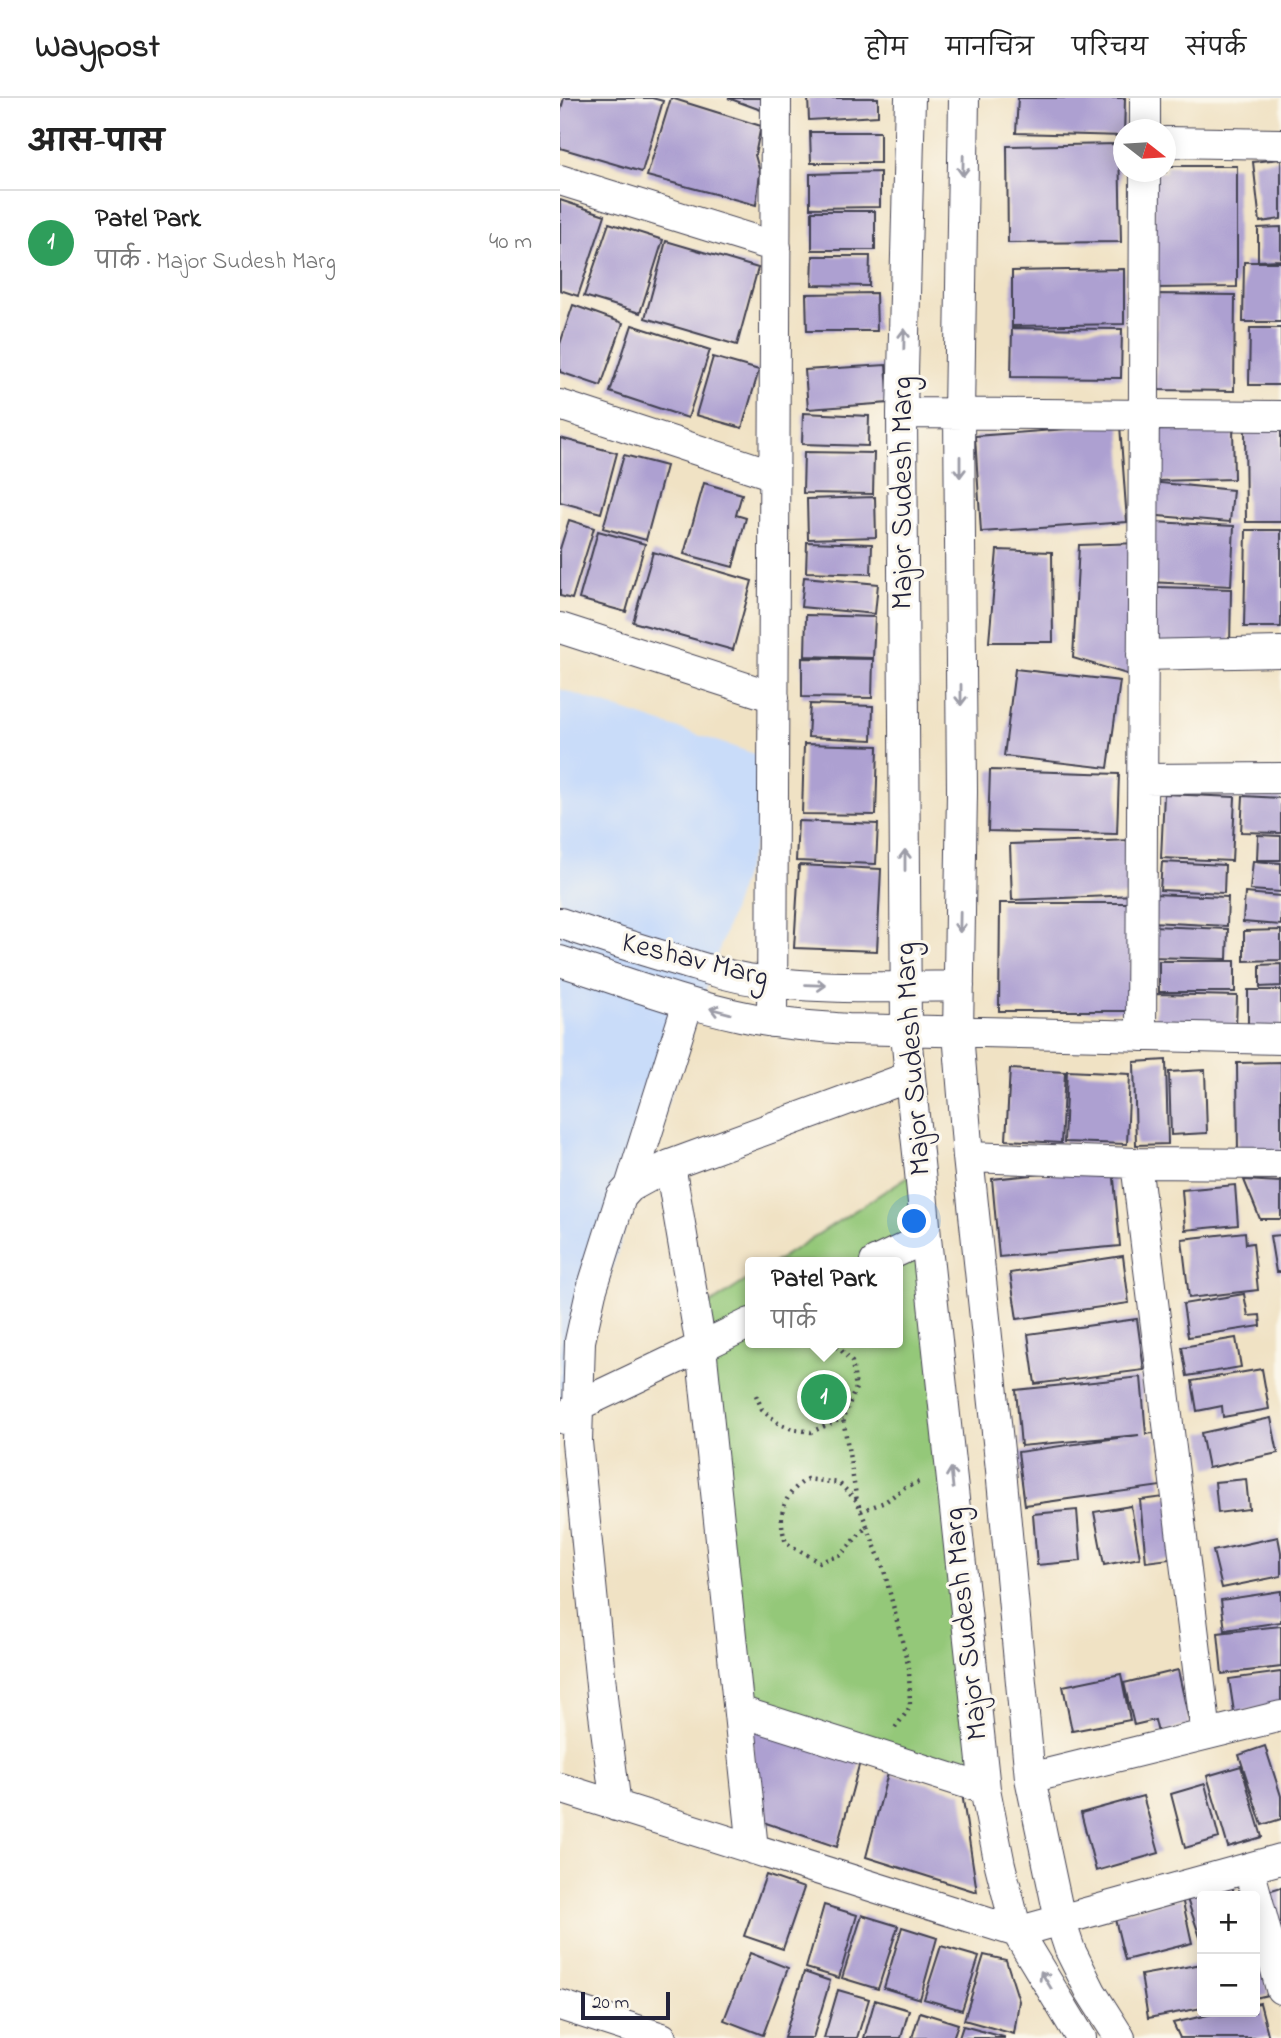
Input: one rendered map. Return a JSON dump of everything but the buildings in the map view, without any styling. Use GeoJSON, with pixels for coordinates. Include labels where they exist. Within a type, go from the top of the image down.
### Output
{"type":"FeatureCollection","features":[{"type":"Feature","properties":{"kind":"street"},"geometry":{"type":"LineString","coordinates":[[772,1022],[776,98]]}},
{"type":"Feature","properties":{"kind":"street","name":"Major Sudesh Marg"},"geometry":{"type":"LineString","coordinates":[[910,98],[902,413],[906,1031],[909,1077],[921,1168],[926,1238],[985,1789],[1017,1932],[1081,2038]]}},
{"type":"Feature","properties":{"kind":"street","name":"Major Sudesh Marg"},"geometry":{"type":"LineString","coordinates":[[964,98],[959,413],[962,792],[958,1032],[968,1157],[1030,1778],[1060,1920],[1070,1950],[1091,1992],[1121,2038]]}},
{"type":"Feature","properties":{"kind":"street"},"geometry":{"type":"LineString","coordinates":[[1145,98],[1145,119]]}},
{"type":"Feature","properties":{"kind":"street"},"geometry":{"type":"LineString","coordinates":[[1176,142],[1281,144]]}},
{"type":"Feature","properties":{"kind":"street"},"geometry":{"type":"LineString","coordinates":[[560,180],[776,247]]}},
{"type":"Feature","properties":{"kind":"street"},"geometry":{"type":"LineString","coordinates":[[1141,1036],[1145,182]]}},
{"type":"Feature","properties":{"kind":"street"},"geometry":{"type":"LineString","coordinates":[[560,405],[774,475]]}},
{"type":"Feature","properties":{"kind":"street"},"geometry":{"type":"LineString","coordinates":[[902,413],[1281,416]]}},
{"type":"Feature","properties":{"kind":"street"},"geometry":{"type":"LineString","coordinates":[[560,628],[774,697]]}},
{"type":"Feature","properties":{"kind":"street"},"geometry":{"type":"LineString","coordinates":[[1142,655],[1281,652]]}},
{"type":"Feature","properties":{"kind":"street"},"geometry":{"type":"LineString","coordinates":[[1142,779],[1281,778]]}},
{"type":"Feature","properties":{"kind":"street","name":"Keshav Marg"},"geometry":{"type":"LineString","coordinates":[[560,923],[719,973],[772,982],[906,987],[959,986]]}},
{"type":"Feature","properties":{"kind":"street","name":"Keshav Marg"},"geometry":{"type":"LineString","coordinates":[[560,961],[688,1003],[772,1022],[906,1031],[1281,1039]]}},
{"type":"Feature","properties":{"kind":"street"},"geometry":{"type":"LineString","coordinates":[[616,1806],[603,1706],[577,1442],[569,1415],[585,1314],[616,1210],[621,1197],[630,1186],[688,1003]]}},
{"type":"Feature","properties":{"kind":"street"},"geometry":{"type":"LineString","coordinates":[[630,1186],[670,1165],[909,1077]]}},
{"type":"Feature","properties":{"kind":"street"},"geometry":{"type":"LineString","coordinates":[[968,1157],[1136,1163],[1281,1164]]}},
{"type":"Feature","properties":{"kind":"street"},"geometry":{"type":"LineString","coordinates":[[1136,1163],[1206,1734]]}},
{"type":"Feature","properties":{"kind":"street"},"geometry":{"type":"LineString","coordinates":[[670,1165],[701,1347],[753,1849]]}},
{"type":"Feature","properties":{"kind":"street"},"geometry":{"type":"LineString","coordinates":[[886,1257],[926,1238]]}},
{"type":"Feature","properties":{"kind":"street"},"geometry":{"type":"LineString","coordinates":[[569,1415],[745,1326]]}},
{"type":"Feature","properties":{"kind":"street"},"geometry":{"type":"LineString","coordinates":[[739,1711],[985,1789]]}},
{"type":"Feature","properties":{"kind":"street"},"geometry":{"type":"LineString","coordinates":[[1030,1778],[1281,1716]]}},
{"type":"Feature","properties":{"kind":"street"},"geometry":{"type":"LineString","coordinates":[[560,1788],[1017,1932],[1281,1859]]}},
{"type":"Feature","properties":{"kind":"street"},"geometry":{"type":"LineString","coordinates":[[1249,1868],[1281,1989]]}},
{"type":"Feature","properties":{"kind":"street"},"geometry":{"type":"LineString","coordinates":[[574,2018],[662,2038]]}},
{"type":"Feature","properties":{"kind":"path"},"geometry":{"type":"LineString","coordinates":[[838,1348],[852,1362],[856,1388],[843,1418],[857,1502],[884,1570],[909,1668],[910,1707],[876,1754]]}},
{"type":"Feature","properties":{"kind":"path"},"geometry":{"type":"LineString","coordinates":[[756,1395],[762,1409],[778,1423],[792,1429],[811,1432],[843,1418]]}},
{"type":"Feature","properties":{"kind":"path"},"geometry":{"type":"LineString","coordinates":[[857,1502],[839,1483],[807,1479],[796,1486],[781,1515],[781,1527],[786,1542],[819,1562],[841,1555],[867,1526]]}},
{"type":"Feature","properties":{"kind":"path"},"geometry":{"type":"LineString","coordinates":[[861,1511],[885,1502],[905,1487],[922,1481],[932,1483],[952,1480]]}},
{"type":"Feature","properties":{"kind":"shaded area"},"geometry":{"type":"Polygon","coordinates":[[[560,689],[782,763],[560,1423],[560,689]]]}},
{"type":"Feature","properties":{"kind":"green space"},"geometry":{"type":"Polygon","coordinates":[[[921,1168],[985,1789],[739,1711],[695,1314],[745,1281],[745,1348],[903,1348],[903,1257],[783,1257],[921,1168]]]}},
{"type":"Feature","properties":{"kind":"place","name":"Patel Park"},"geometry":{"type":"Point","coordinates":[824,1397]}}]}
